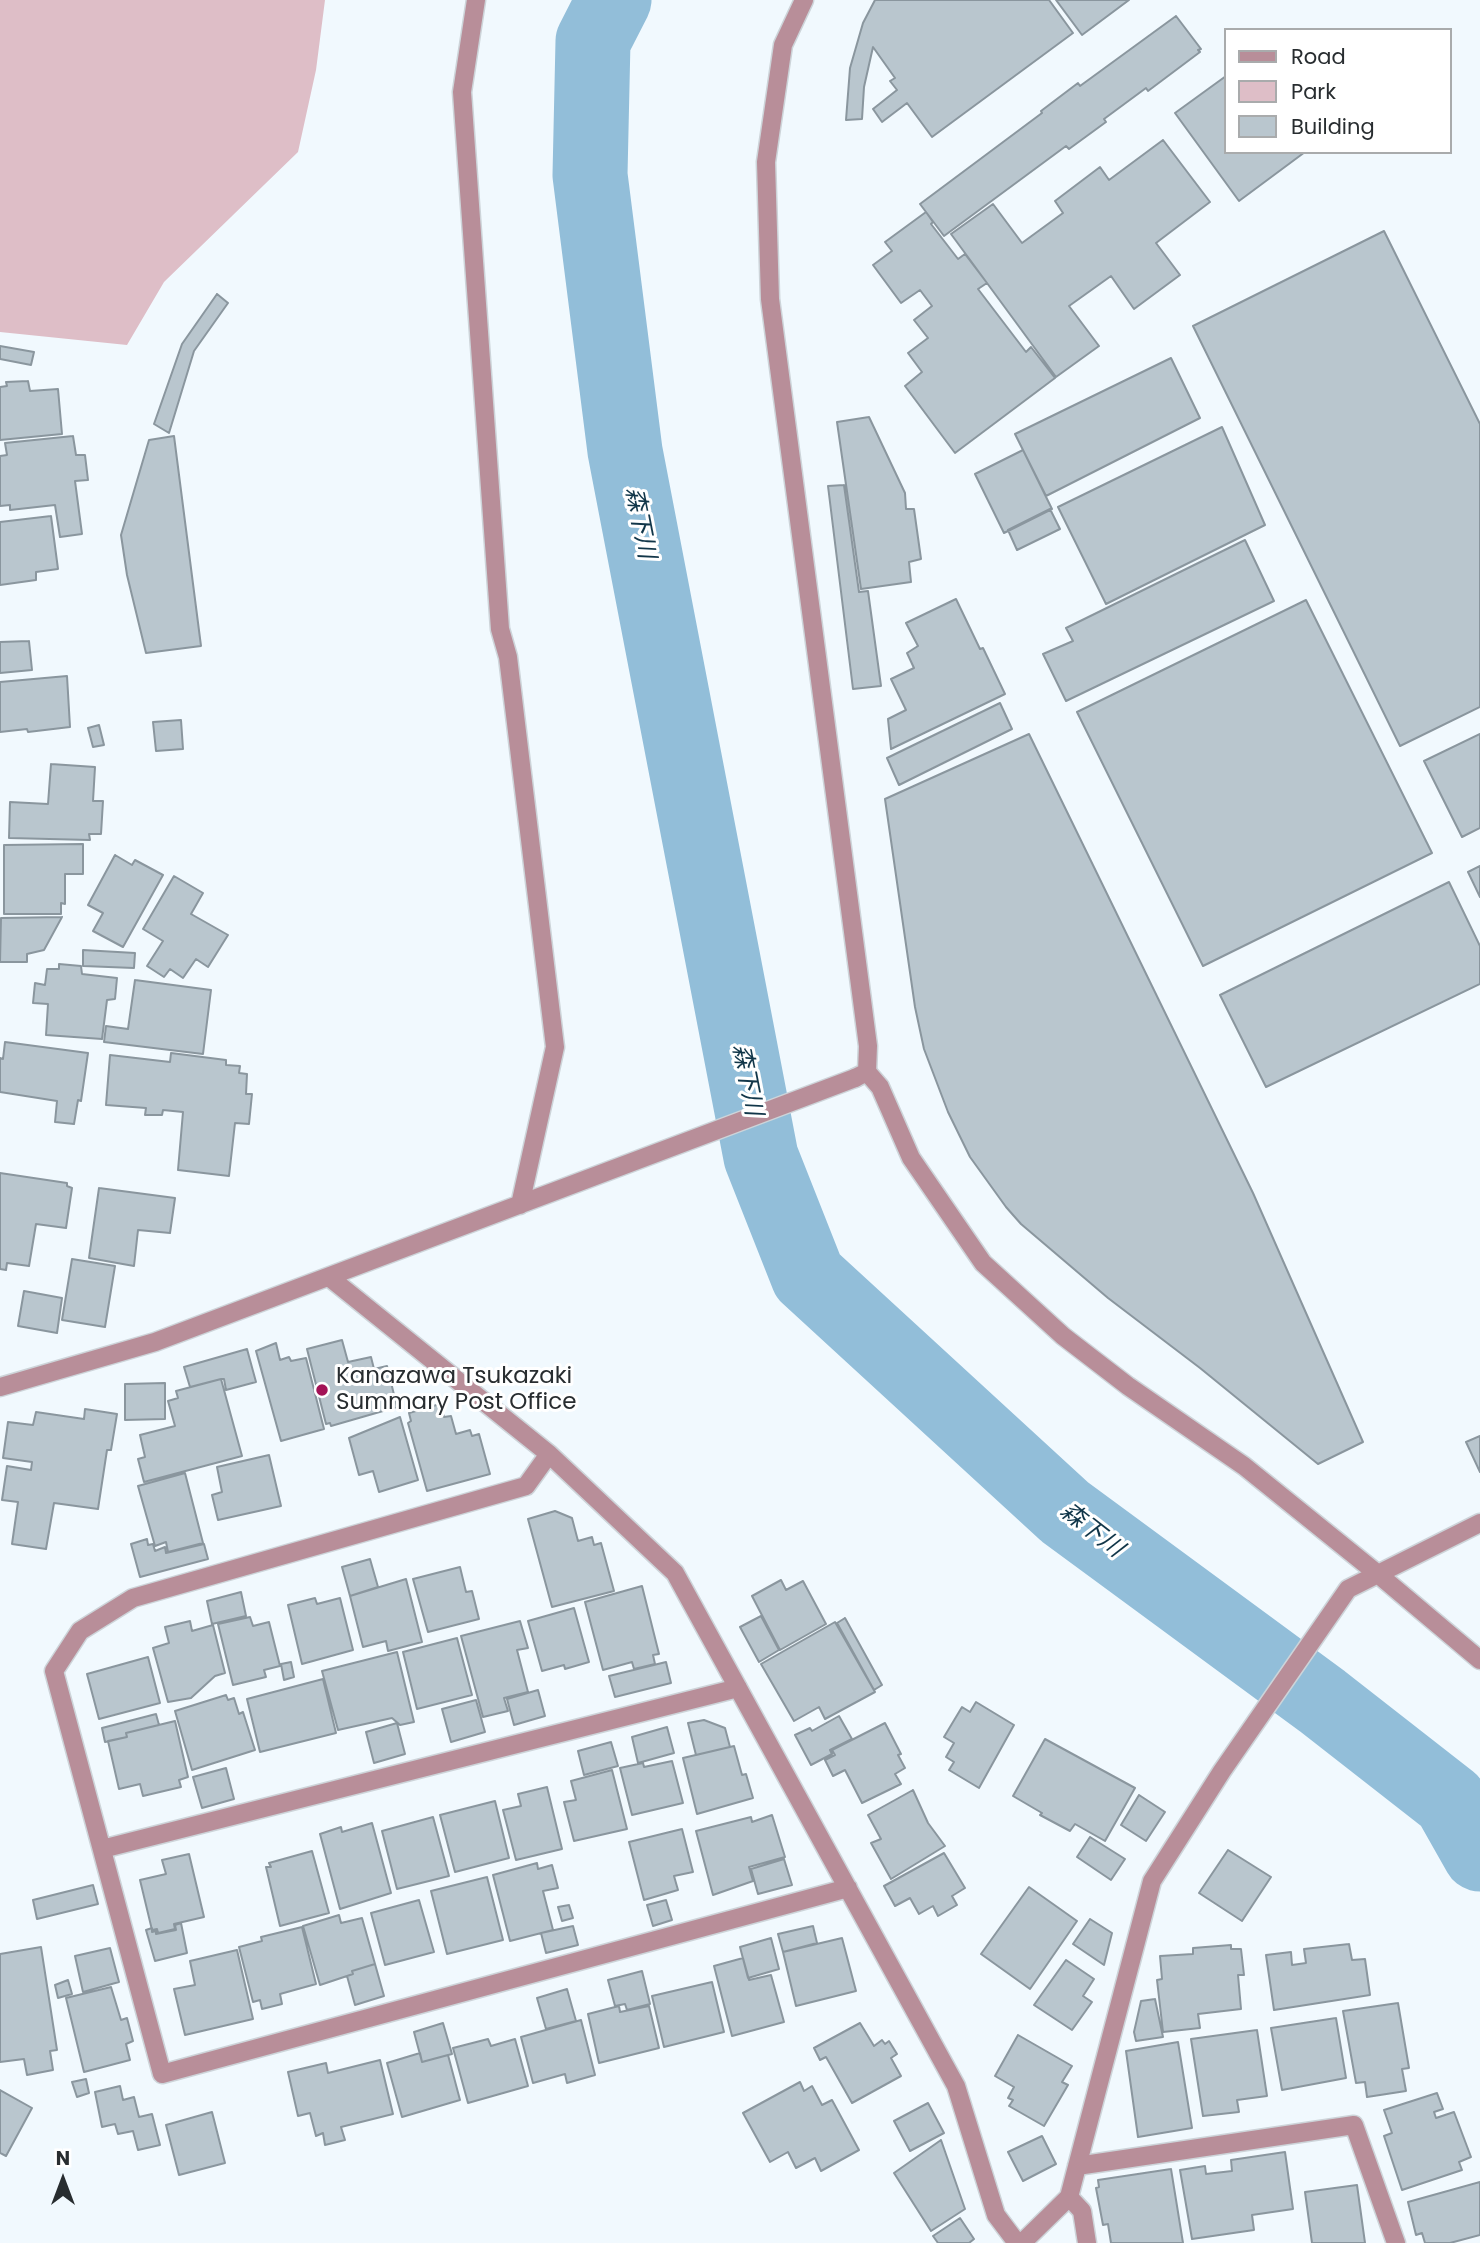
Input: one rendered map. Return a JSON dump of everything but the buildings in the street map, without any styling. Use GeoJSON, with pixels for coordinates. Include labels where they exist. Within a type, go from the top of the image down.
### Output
{"type":"FeatureCollection","features":[{"type":"Feature","properties":{"kind":"street"},"geometry":{"type":"LineString","coordinates":[[476,0],[463,92],[500,629],[508,657],[555,1047],[520,1205]]}},
{"type":"Feature","properties":{"kind":"street"},"geometry":{"type":"LineString","coordinates":[[804,0],[783,44],[766,162],[770,299],[868,1046],[861,1075]]}},
{"type":"Feature","properties":{"kind":"street"},"geometry":{"type":"LineString","coordinates":[[0,1387],[155,1342],[861,1075]]}},
{"type":"Feature","properties":{"kind":"street"},"geometry":{"type":"LineString","coordinates":[[861,1075],[880,1087],[911,1158],[983,1263],[1063,1336],[1128,1386],[1244,1466],[1379,1574],[1480,1660]]}},
{"type":"Feature","properties":{"kind":"street"},"geometry":{"type":"LineString","coordinates":[[329,1277],[549,1454],[675,1573],[956,2086],[996,2215],[1020,2243],[1069,2197],[1152,1881],[1222,1771],[1348,1588],[1480,1523]]}},
{"type":"Feature","properties":{"kind":"street"},"geometry":{"type":"LineString","coordinates":[[549,1454],[526,1486],[133,1598],[80,1631],[54,1671],[162,2074],[848,1888]]}},
{"type":"Feature","properties":{"kind":"street"},"geometry":{"type":"LineString","coordinates":[[102,1849],[738,1688]]}},
{"type":"Feature","properties":{"kind":"street"},"geometry":{"type":"LineString","coordinates":[[1077,2166],[1354,2125],[1396,2243]]}},
{"type":"Feature","properties":{"kind":"street"},"geometry":{"type":"LineString","coordinates":[[1069,2197],[1082,2211],[1087,2243]]}},
{"type":"Feature","properties":{"kind":"green space"},"geometry":{"type":"Polygon","coordinates":[[[0,0],[325,0],[316,70],[298,152],[164,282],[127,345],[0,332],[0,0]]]}},
{"type":"Feature","properties":{"kind":"waterway","name":"森下川"},"geometry":{"type":"LineString","coordinates":[[614,0],[593,41],[590,175],[625,451],[761,1157],[808,1276],[1065,1512],[1322,1701],[1450,1801],[1480,1854]]}},
{"type":"Feature","properties":{"kind":"place","name":"Kanazawa Tsukazaki Summary Post Office"},"geometry":{"type":"Point","coordinates":[322,1390]}}]}
